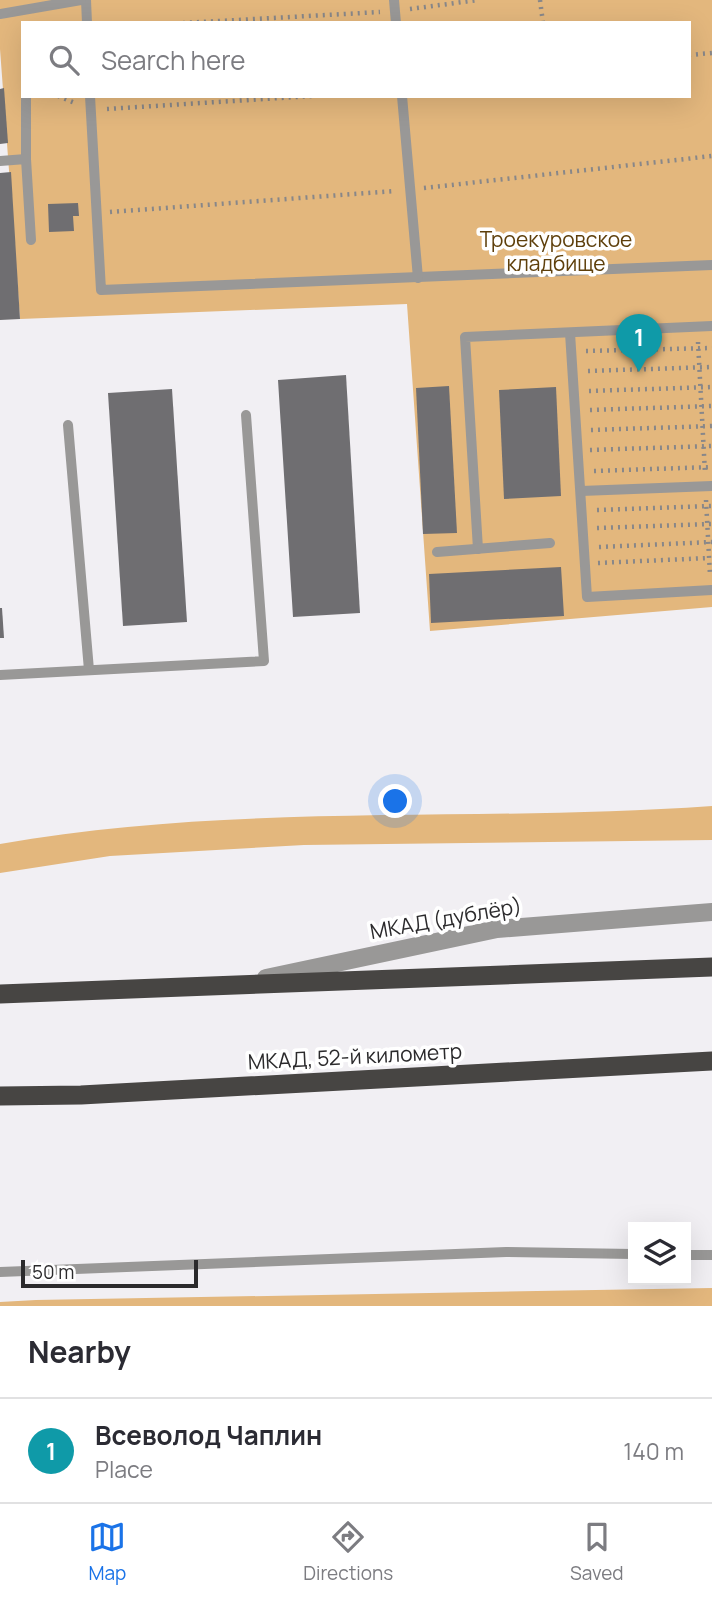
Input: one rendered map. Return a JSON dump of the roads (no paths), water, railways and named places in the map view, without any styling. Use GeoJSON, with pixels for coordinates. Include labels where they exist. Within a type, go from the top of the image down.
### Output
{"type":"FeatureCollection","features":[{"type":"Feature","properties":{"kind":"highway"},"geometry":{"type":"LineString","coordinates":[[0,994],[712,967]]}},
{"type":"Feature","properties":{"kind":"highway","name":"МКАД, 52-й километр"},"geometry":{"type":"LineString","coordinates":[[0,1096],[81,1095],[712,1061]]}},
{"type":"Feature","properties":{"kind":"street","name":"МКАД (дублёр)"},"geometry":{"type":"LineString","coordinates":[[233,985],[497,929],[712,912]]}},
{"type":"Feature","properties":{"kind":"lane"},"geometry":{"type":"LineString","coordinates":[[0,14],[83,0],[87,21]]}},
{"type":"Feature","properties":{"kind":"lane"},"geometry":{"type":"LineString","coordinates":[[394,0],[396,21]]}},
{"type":"Feature","properties":{"kind":"lane"},"geometry":{"type":"LineString","coordinates":[[25,9],[25,21]]}},
{"type":"Feature","properties":{"kind":"lane"},"geometry":{"type":"LineString","coordinates":[[26,98],[26,159],[31,240]]}},
{"type":"Feature","properties":{"kind":"lane"},"geometry":{"type":"LineString","coordinates":[[90,98],[101,290],[712,265]]}},
{"type":"Feature","properties":{"kind":"lane"},"geometry":{"type":"LineString","coordinates":[[402,98],[418,278]]}},
{"type":"Feature","properties":{"kind":"lane"},"geometry":{"type":"LineString","coordinates":[[0,161],[26,159]]}},
{"type":"Feature","properties":{"kind":"lane"},"geometry":{"type":"LineString","coordinates":[[478,549],[465,337],[712,326]]}},
{"type":"Feature","properties":{"kind":"lane"},"geometry":{"type":"LineString","coordinates":[[570,333],[587,597],[711,590]]}},
{"type":"Feature","properties":{"kind":"lane"},"geometry":{"type":"LineString","coordinates":[[0,675],[264,661],[246,415]]}},
{"type":"Feature","properties":{"kind":"lane"},"geometry":{"type":"LineString","coordinates":[[68,425],[89,670]]}},
{"type":"Feature","properties":{"kind":"lane"},"geometry":{"type":"LineString","coordinates":[[581,491],[709,486]]}},
{"type":"Feature","properties":{"kind":"lane"},"geometry":{"type":"LineString","coordinates":[[437,552],[550,543]]}},
{"type":"Feature","properties":{"kind":"lane"},"geometry":{"type":"LineString","coordinates":[[0,1272],[506,1252],[628,1254]]}},
{"type":"Feature","properties":{"kind":"lane"},"geometry":{"type":"LineString","coordinates":[[691,1255],[712,1255]]}},
{"type":"Feature","properties":{"kind":"place","name":"Всеволод Чаплин"},"geometry":{"type":"Point","coordinates":[639,372]}},
{"type":"Feature","properties":{"kind":"park label","name":"Троекуровское кладбище"},"geometry":{"type":"Point","coordinates":[556,252]}}]}
